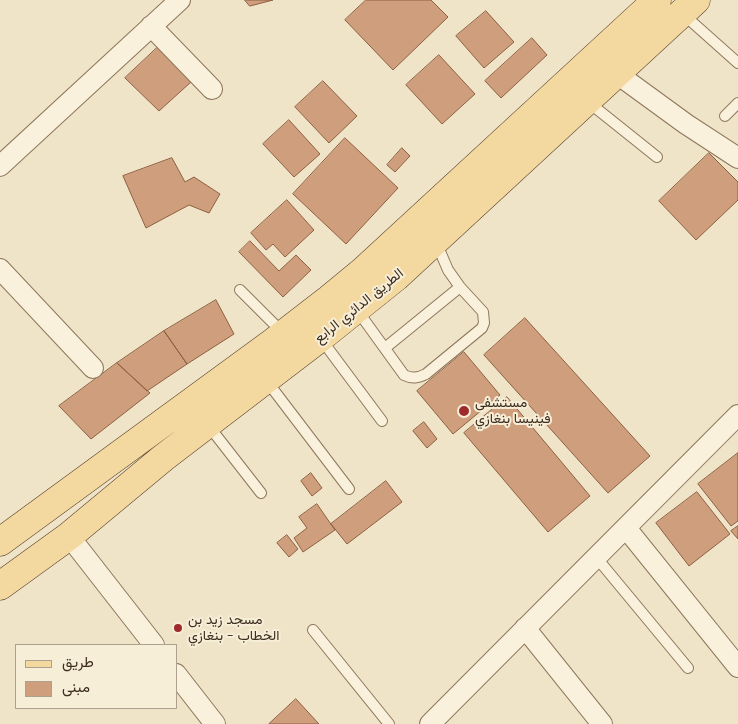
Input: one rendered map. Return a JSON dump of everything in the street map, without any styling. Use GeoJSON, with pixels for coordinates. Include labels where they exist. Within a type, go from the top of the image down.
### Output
{"type":"FeatureCollection","features":[{"type":"Feature","properties":{"kind":"main road","name":"الطريق الدائري الرابع"},"geometry":{"type":"LineString","coordinates":[[0,542],[329,299],[370,265],[656,0]]}},
{"type":"Feature","properties":{"kind":"main road","name":"الطريق الدائري الرابع"},"geometry":{"type":"LineString","coordinates":[[0,586],[69,536],[106,504],[207,424],[396,277],[689,7]]}},
{"type":"Feature","properties":{"kind":"street"},"geometry":{"type":"LineString","coordinates":[[0,166],[180,0]]}},
{"type":"Feature","properties":{"kind":"street"},"geometry":{"type":"LineString","coordinates":[[151,26],[212,89]]}},
{"type":"Feature","properties":{"kind":"street"},"geometry":{"type":"LineString","coordinates":[[616,73],[686,124],[738,158]]}},
{"type":"Feature","properties":{"kind":"street"},"geometry":{"type":"LineString","coordinates":[[0,269],[92,368]]}},
{"type":"Feature","properties":{"kind":"street"},"geometry":{"type":"LineString","coordinates":[[430,724],[596,557],[735,425]]}},
{"type":"Feature","properties":{"kind":"street"},"geometry":{"type":"LineString","coordinates":[[626,528],[738,667]]}},
{"type":"Feature","properties":{"kind":"street"},"geometry":{"type":"LineString","coordinates":[[69,536],[153,644]]}},
{"type":"Feature","properties":{"kind":"street"},"geometry":{"type":"LineString","coordinates":[[525,628],[602,724]]}},
{"type":"Feature","properties":{"kind":"street"},"geometry":{"type":"LineString","coordinates":[[178,677],[215,724]]}},
{"type":"Feature","properties":{"kind":"lane"},"geometry":{"type":"LineString","coordinates":[[689,7],[738,63]]}},
{"type":"Feature","properties":{"kind":"lane"},"geometry":{"type":"LineString","coordinates":[[586,101],[657,157]]}},
{"type":"Feature","properties":{"kind":"lane"},"geometry":{"type":"LineString","coordinates":[[725,116],[738,103]]}},
{"type":"Feature","properties":{"kind":"lane"},"geometry":{"type":"LineString","coordinates":[[357,309],[404,375],[417,378],[426,374],[482,328],[484,323],[483,312],[448,270],[436,241]]}},
{"type":"Feature","properties":{"kind":"lane"},"geometry":{"type":"LineString","coordinates":[[385,348],[460,286]]}},
{"type":"Feature","properties":{"kind":"lane"},"geometry":{"type":"LineString","coordinates":[[240,290],[284,333]]}},
{"type":"Feature","properties":{"kind":"lane"},"geometry":{"type":"LineString","coordinates":[[320,338],[382,421]]}},
{"type":"Feature","properties":{"kind":"lane"},"geometry":{"type":"LineString","coordinates":[[266,379],[349,489]]}},
{"type":"Feature","properties":{"kind":"lane"},"geometry":{"type":"LineString","coordinates":[[207,424],[261,494]]}},
{"type":"Feature","properties":{"kind":"lane"},"geometry":{"type":"LineString","coordinates":[[596,557],[688,668]]}},
{"type":"Feature","properties":{"kind":"lane"},"geometry":{"type":"LineString","coordinates":[[313,630],[389,724]]}},
{"type":"Feature","properties":{"kind":"building"},"geometry":{"type":"Polygon","coordinates":[[[245,0],[273,0],[250,6],[245,0]]]}},
{"type":"Feature","properties":{"kind":"building"},"geometry":{"type":"Polygon","coordinates":[[[366,0],[431,0],[448,17],[393,70],[345,20],[366,0]]]}},
{"type":"Feature","properties":{"kind":"building"},"geometry":{"type":"Polygon","coordinates":[[[486,11],[514,42],[484,68],[456,36],[486,11]]]}},
{"type":"Feature","properties":{"kind":"building"},"geometry":{"type":"Polygon","coordinates":[[[532,38],[547,55],[501,98],[485,81],[532,38]]]}},
{"type":"Feature","properties":{"kind":"building"},"geometry":{"type":"Polygon","coordinates":[[[158,47],[191,82],[159,111],[125,78],[158,47]]]}},
{"type":"Feature","properties":{"kind":"building"},"geometry":{"type":"Polygon","coordinates":[[[439,55],[475,94],[442,124],[406,85],[439,55]]]}},
{"type":"Feature","properties":{"kind":"building"},"geometry":{"type":"Polygon","coordinates":[[[323,81],[357,116],[329,143],[295,107],[323,81]]]}},
{"type":"Feature","properties":{"kind":"building"},"geometry":{"type":"Polygon","coordinates":[[[289,120],[320,154],[294,177],[263,144],[289,120]]]}},
{"type":"Feature","properties":{"kind":"building"},"geometry":{"type":"Polygon","coordinates":[[[345,138],[398,188],[346,244],[293,194],[345,138]]]}},
{"type":"Feature","properties":{"kind":"building"},"geometry":{"type":"Polygon","coordinates":[[[402,148],[410,156],[395,172],[387,165],[402,148]]]}},
{"type":"Feature","properties":{"kind":"building"},"geometry":{"type":"Polygon","coordinates":[[[709,153],[738,182],[738,200],[696,240],[659,201],[709,153]]]}},
{"type":"Feature","properties":{"kind":"building"},"geometry":{"type":"Polygon","coordinates":[[[172,158],[185,182],[194,177],[220,194],[209,213],[189,205],[146,228],[123,176],[172,158]]]}},
{"type":"Feature","properties":{"kind":"building"},"geometry":{"type":"Polygon","coordinates":[[[287,200],[314,230],[285,257],[273,244],[266,250],[251,233],[287,200]]]}},
{"type":"Feature","properties":{"kind":"building"},"geometry":{"type":"Polygon","coordinates":[[[250,241],[279,271],[296,255],[311,270],[283,297],[239,252],[250,241]]]}},
{"type":"Feature","properties":{"kind":"building"},"geometry":{"type":"Polygon","coordinates":[[[216,300],[234,334],[187,364],[164,331],[216,300]]]}},
{"type":"Feature","properties":{"kind":"building"},"geometry":{"type":"Polygon","coordinates":[[[525,318],[650,456],[608,493],[484,355],[525,318]]]}},
{"type":"Feature","properties":{"kind":"building"},"geometry":{"type":"Polygon","coordinates":[[[164,331],[187,364],[147,391],[117,363],[164,331]]]}},
{"type":"Feature","properties":{"kind":"building"},"geometry":{"type":"Polygon","coordinates":[[[464,352],[500,395],[453,434],[417,391],[464,352]]]}},
{"type":"Feature","properties":{"kind":"building"},"geometry":{"type":"Polygon","coordinates":[[[117,363],[150,393],[91,439],[59,406],[117,363]]]}},
{"type":"Feature","properties":{"kind":"building"},"geometry":{"type":"Polygon","coordinates":[[[507,397],[590,496],[548,532],[464,433],[507,397]]]}},
{"type":"Feature","properties":{"kind":"building"},"geometry":{"type":"Polygon","coordinates":[[[424,422],[437,439],[427,448],[413,431],[424,422]]]}},
{"type":"Feature","properties":{"kind":"building"},"geometry":{"type":"Polygon","coordinates":[[[738,453],[738,521],[731,526],[698,484],[738,453]]]}},
{"type":"Feature","properties":{"kind":"building"},"geometry":{"type":"Polygon","coordinates":[[[311,473],[322,488],[312,496],[301,481],[311,473]]]}},
{"type":"Feature","properties":{"kind":"building"},"geometry":{"type":"Polygon","coordinates":[[[386,481],[402,502],[347,544],[331,524],[386,481]]]}},
{"type":"Feature","properties":{"kind":"building"},"geometry":{"type":"Polygon","coordinates":[[[697,492],[730,534],[689,566],[656,523],[697,492]]]}},
{"type":"Feature","properties":{"kind":"building"},"geometry":{"type":"Polygon","coordinates":[[[317,504],[335,530],[303,552],[294,538],[307,528],[299,517],[317,504]]]}},
{"type":"Feature","properties":{"kind":"building"},"geometry":{"type":"Polygon","coordinates":[[[738,526],[738,539],[731,531],[738,526]]]}},
{"type":"Feature","properties":{"kind":"building"},"geometry":{"type":"Polygon","coordinates":[[[287,535],[298,549],[289,557],[277,543],[287,535]]]}},
{"type":"Feature","properties":{"kind":"building"},"geometry":{"type":"Polygon","coordinates":[[[296,699],[319,724],[269,724],[296,699]]]}},
{"type":"Feature","properties":{"kind":"place","name":"مستشفى فينيسا بنغازي"},"geometry":{"type":"Point","coordinates":[464,411]}},
{"type":"Feature","properties":{"kind":"place","name":"مسجد زيد بن الخطاب - بنغازي"},"geometry":{"type":"Point","coordinates":[178,628]}}]}
